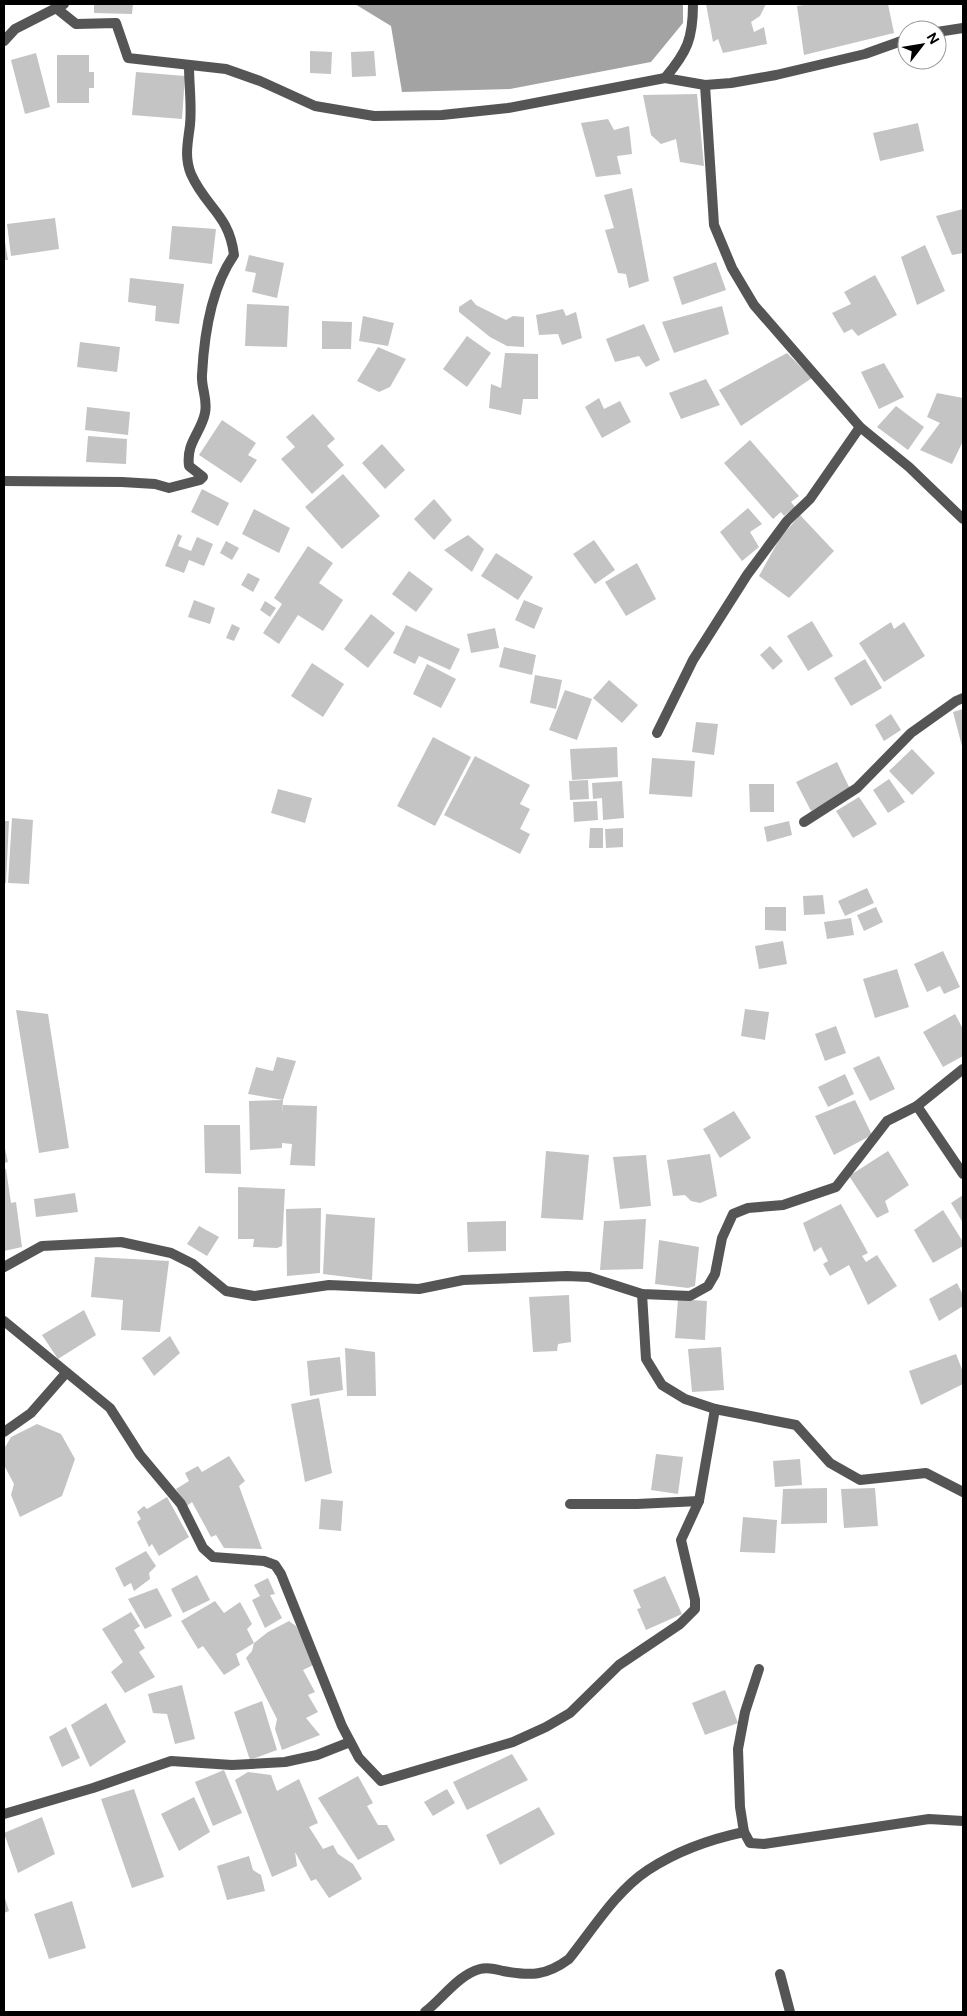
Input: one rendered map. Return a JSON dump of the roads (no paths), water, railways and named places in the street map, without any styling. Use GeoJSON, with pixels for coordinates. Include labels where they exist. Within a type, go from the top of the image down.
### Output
{"type":"FeatureCollection","features":[{"type":"Feature","properties":{"kind":"street"},"geometry":{"type":"LineString","coordinates":[[665,78],[683,57],[693,28],[693,4]]}},
{"type":"Feature","properties":{"kind":"street"},"geometry":{"type":"LineString","coordinates":[[4,42],[15,29],[60,6],[76,24],[116,23],[128,58],[226,69],[260,81],[315,106],[374,116],[442,115],[508,108],[665,78],[705,85],[776,75],[865,54],[897,43]]}},
{"type":"Feature","properties":{"kind":"street"},"geometry":{"type":"LineString","coordinates":[[947,30],[963,28]]}},
{"type":"Feature","properties":{"kind":"street"},"geometry":{"type":"LineString","coordinates":[[4,480],[122,482],[155,484],[169,488],[200,480],[203,477],[189,466],[190,443],[205,413],[206,394],[202,378],[210,319],[224,270],[234,255],[232,237],[224,220],[208,201],[190,173],[186,147],[190,124],[189,66]]}},
{"type":"Feature","properties":{"kind":"street"},"geometry":{"type":"LineString","coordinates":[[705,85],[714,225],[732,268],[754,305],[860,427],[909,467],[963,518]]}},
{"type":"Feature","properties":{"kind":"street"},"geometry":{"type":"LineString","coordinates":[[657,733],[693,660],[742,582],[766,547],[810,499],[860,427]]}},
{"type":"Feature","properties":{"kind":"street"},"geometry":{"type":"LineString","coordinates":[[804,822],[857,788],[911,734],[956,701],[963,698]]}},
{"type":"Feature","properties":{"kind":"street"},"geometry":{"type":"LineString","coordinates":[[4,1267],[42,1246],[121,1242],[171,1253],[193,1264],[226,1291],[254,1296],[329,1285],[419,1289],[463,1280],[567,1276],[589,1277],[642,1294],[690,1296],[708,1286],[715,1274],[722,1238],[733,1214],[748,1208],[783,1205],[836,1187],[887,1121],[917,1106],[963,1069]]}},
{"type":"Feature","properties":{"kind":"street"},"geometry":{"type":"LineString","coordinates":[[917,1106],[963,1174]]}},
{"type":"Feature","properties":{"kind":"street"},"geometry":{"type":"LineString","coordinates":[[642,1294],[646,1359],[662,1385],[685,1398],[715,1409],[796,1425],[830,1463],[860,1480],[926,1473],[963,1492]]}},
{"type":"Feature","properties":{"kind":"street"},"geometry":{"type":"LineString","coordinates":[[4,1321],[110,1408],[140,1454],[181,1504],[203,1548],[213,1557],[264,1561],[275,1565],[281,1574],[350,1742],[363,1763],[380,1781],[513,1742],[546,1727],[570,1713],[620,1665],[680,1624],[695,1609],[680,1540],[699,1501],[715,1409]]}},
{"type":"Feature","properties":{"kind":"street"},"geometry":{"type":"LineString","coordinates":[[4,1432],[31,1413],[66,1373]]}},
{"type":"Feature","properties":{"kind":"street"},"geometry":{"type":"LineString","coordinates":[[570,1504],[637,1504],[699,1501]]}},
{"type":"Feature","properties":{"kind":"street"},"geometry":{"type":"LineString","coordinates":[[759,1669],[745,1712],[738,1749],[740,1807],[744,1832],[750,1843],[764,1844],[929,1819],[963,1821]]}},
{"type":"Feature","properties":{"kind":"street"},"geometry":{"type":"LineString","coordinates":[[4,1814],[172,1762],[232,1765],[285,1762],[317,1755],[350,1742]]}},
{"type":"Feature","properties":{"kind":"street"},"geometry":{"type":"LineString","coordinates":[[425,2012],[467,1975],[480,1969],[489,1968],[526,1975],[544,1973],[558,1968],[570,1959],[628,1887],[648,1870],[713,1839],[744,1832]]}},
{"type":"Feature","properties":{"kind":"street"},"geometry":{"type":"LineString","coordinates":[[780,1974],[790,2012]]}}]}
